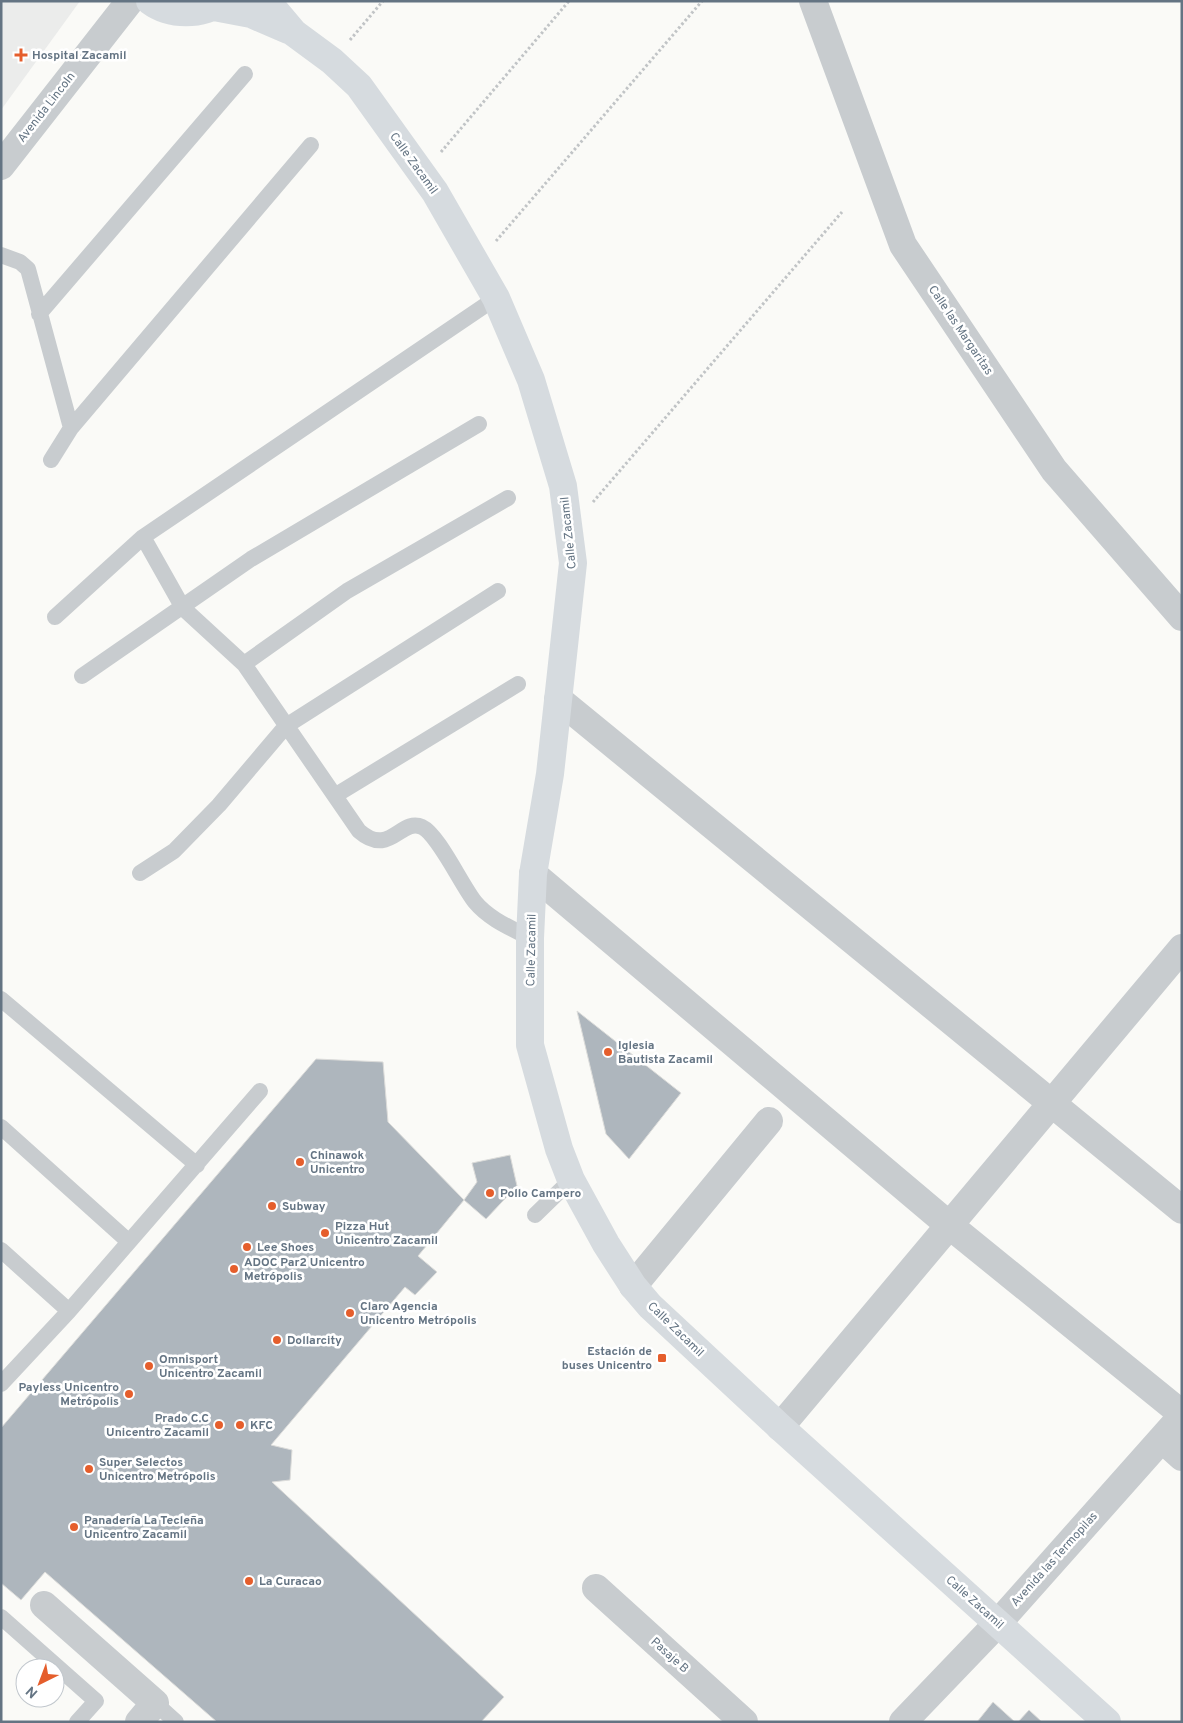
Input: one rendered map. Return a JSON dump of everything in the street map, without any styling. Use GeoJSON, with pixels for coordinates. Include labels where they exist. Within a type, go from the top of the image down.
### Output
{"type":"FeatureCollection","features":[{"type":"Feature","properties":{"kind":"street","name":"Avenida Lincoln"},"geometry":{"type":"LineString","coordinates":[[1,166],[130,1]]}},
{"type":"Feature","properties":{"kind":"street"},"geometry":{"type":"LineString","coordinates":[[150,1],[177,12],[193,12],[218,4]]}},
{"type":"Feature","properties":{"kind":"street","name":"Calle Zacamil"},"geometry":{"type":"LineString","coordinates":[[267,1],[294,33]]}},
{"type":"Feature","properties":{"kind":"street","name":"Calle las Margaritas"},"geometry":{"type":"LineString","coordinates":[[813,1],[903,245],[1054,470],[1182,617]]}},
{"type":"Feature","properties":{"kind":"street","name":"Calle Zacamil"},"geometry":{"type":"LineString","coordinates":[[218,4],[251,14],[294,33],[332,61],[359,86],[421,176],[435,192],[478,263],[496,298],[531,380],[562,486],[573,564],[550,774],[533,874],[530,938],[530,1044],[559,1149],[571,1180],[606,1244],[633,1286],[650,1306],[780,1427],[1107,1722]]}},
{"type":"Feature","properties":{"kind":"street"},"geometry":{"type":"LineString","coordinates":[[558,699],[1182,1210]]}},
{"type":"Feature","properties":{"kind":"street"},"geometry":{"type":"LineString","coordinates":[[533,874],[949,1225],[1182,1415]]}},
{"type":"Feature","properties":{"kind":"street"},"geometry":{"type":"LineString","coordinates":[[780,1427],[1182,948]]}},
{"type":"Feature","properties":{"kind":"street"},"geometry":{"type":"LineString","coordinates":[[633,1286],[768,1121]]}},
{"type":"Feature","properties":{"kind":"street","name":"Avenida las Termopilas"},"geometry":{"type":"LineString","coordinates":[[903,1722],[998,1623],[1182,1415]]}},
{"type":"Feature","properties":{"kind":"street"},"geometry":{"type":"LineString","coordinates":[[1162,1439],[1182,1457]]}},
{"type":"Feature","properties":{"kind":"street","name":"Pasaje B"},"geometry":{"type":"LineString","coordinates":[[596,1588],[744,1722]]}},
{"type":"Feature","properties":{"kind":"street"},"geometry":{"type":"LineString","coordinates":[[44,1605],[147,1712]]}},
{"type":"Feature","properties":{"kind":"lane"},"geometry":{"type":"LineString","coordinates":[[39,314],[245,74]]}},
{"type":"Feature","properties":{"kind":"lane"},"geometry":{"type":"LineString","coordinates":[[51,460],[71,428],[312,145]]}},
{"type":"Feature","properties":{"kind":"lane"},"geometry":{"type":"LineString","coordinates":[[1,255],[20,262],[28,269],[71,428]]}},
{"type":"Feature","properties":{"kind":"lane"},"geometry":{"type":"LineString","coordinates":[[55,617],[143,537],[496,298]]}},
{"type":"Feature","properties":{"kind":"lane"},"geometry":{"type":"LineString","coordinates":[[82,676],[183,608],[251,559],[479,424]]}},
{"type":"Feature","properties":{"kind":"lane"},"geometry":{"type":"LineString","coordinates":[[244,664],[347,591],[508,498]]}},
{"type":"Feature","properties":{"kind":"lane"},"geometry":{"type":"LineString","coordinates":[[143,537],[183,608],[244,664],[360,831],[369,840],[381,842],[414,826],[422,827],[433,837],[476,902],[492,917],[530,938]]}},
{"type":"Feature","properties":{"kind":"lane"},"geometry":{"type":"LineString","coordinates":[[140,873],[174,851],[219,805],[286,726],[498,591]]}},
{"type":"Feature","properties":{"kind":"lane"},"geometry":{"type":"LineString","coordinates":[[336,794],[518,684]]}},
{"type":"Feature","properties":{"kind":"lane"},"geometry":{"type":"LineString","coordinates":[[1,999],[197,1165]]}},
{"type":"Feature","properties":{"kind":"lane"},"geometry":{"type":"LineString","coordinates":[[3,1378],[69,1311],[260,1091]]}},
{"type":"Feature","properties":{"kind":"lane"},"geometry":{"type":"LineString","coordinates":[[1,1127],[128,1241]]}},
{"type":"Feature","properties":{"kind":"lane"},"geometry":{"type":"LineString","coordinates":[[535,1215],[571,1180]]}},
{"type":"Feature","properties":{"kind":"lane"},"geometry":{"type":"LineString","coordinates":[[1,1250],[69,1311]]}},
{"type":"Feature","properties":{"kind":"lane"},"geometry":{"type":"LineString","coordinates":[[1,1617],[96,1701],[77,1722]]}},
{"type":"Feature","properties":{"kind":"lane"},"geometry":{"type":"LineString","coordinates":[[147,1712],[176,1722]]}},
{"type":"Feature","properties":{"kind":"path"},"geometry":{"type":"LineString","coordinates":[[332,61],[383,1]]}},
{"type":"Feature","properties":{"kind":"path"},"geometry":{"type":"LineString","coordinates":[[421,176],[569,1]]}},
{"type":"Feature","properties":{"kind":"path"},"geometry":{"type":"LineString","coordinates":[[478,263],[702,1]]}},
{"type":"Feature","properties":{"kind":"path"},"geometry":{"type":"LineString","coordinates":[[569,531],[842,212]]}},
{"type":"Feature","properties":{"kind":"shaded area","name":"Hospital Zacamil"},"geometry":{"type":"Polygon","coordinates":[[[1,1],[80,1],[1,110],[1,1]]]}},
{"type":"Feature","properties":{"kind":"building","name":"Iglesia Bautista Zacamil"},"geometry":{"type":"Polygon","coordinates":[[[577,1011],[681,1093],[629,1159],[606,1134],[577,1011]]]}},
{"type":"Feature","properties":{"kind":"building"},"geometry":{"type":"Polygon","coordinates":[[[316,1059],[383,1062],[388,1122],[464,1200],[418,1256],[437,1272],[415,1295],[405,1287],[271,1445],[292,1450],[290,1480],[272,1482],[504,1697],[481,1722],[217,1722],[45,1572],[21,1600],[1,1583],[1,1428],[316,1059]]]}},
{"type":"Feature","properties":{"kind":"building","name":"Pollo Campero"},"geometry":{"type":"Polygon","coordinates":[[[510,1155],[517,1186],[486,1219],[464,1200],[477,1182],[472,1163],[510,1155]]]}},
{"type":"Feature","properties":{"kind":"building"},"geometry":{"type":"Polygon","coordinates":[[[993,1702],[1015,1722],[977,1722],[993,1702]]]}},
{"type":"Feature","properties":{"kind":"building"},"geometry":{"type":"Polygon","coordinates":[[[1029,1710],[1042,1722],[1018,1722],[1029,1710]]]}},
{"type":"Feature","properties":{"kind":"place","name":"Hospital Zacamil"},"geometry":{"type":"Point","coordinates":[21,55]}},
{"type":"Feature","properties":{"kind":"place","name":"Iglesia Bautista Zacamil"},"geometry":{"type":"Point","coordinates":[608,1052]}},
{"type":"Feature","properties":{"kind":"place","name":"Chinawok Unicentro"},"geometry":{"type":"Point","coordinates":[300,1162]}},
{"type":"Feature","properties":{"kind":"place","name":"Pollo Campero"},"geometry":{"type":"Point","coordinates":[490,1193]}},
{"type":"Feature","properties":{"kind":"place","name":"Subway"},"geometry":{"type":"Point","coordinates":[272,1206]}},
{"type":"Feature","properties":{"kind":"place","name":"Pizza Hut Unicentro Zacamil"},"geometry":{"type":"Point","coordinates":[325,1233]}},
{"type":"Feature","properties":{"kind":"place","name":"Lee Shoes"},"geometry":{"type":"Point","coordinates":[247,1247]}},
{"type":"Feature","properties":{"kind":"place","name":"ADOC Par2 Unicentro Metrópolis"},"geometry":{"type":"Point","coordinates":[234,1269]}},
{"type":"Feature","properties":{"kind":"place","name":"Claro Agencia Unicentro Metrópolis"},"geometry":{"type":"Point","coordinates":[350,1313]}},
{"type":"Feature","properties":{"kind":"place","name":"Dollarcity"},"geometry":{"type":"Point","coordinates":[277,1340]}},
{"type":"Feature","properties":{"kind":"place","name":"Estación de buses Unicentro"},"geometry":{"type":"Point","coordinates":[662,1358]}},
{"type":"Feature","properties":{"kind":"place","name":"Omnisport Unicentro Zacamil"},"geometry":{"type":"Point","coordinates":[149,1366]}},
{"type":"Feature","properties":{"kind":"place","name":"Payless Unicentro Metrópolis"},"geometry":{"type":"Point","coordinates":[129,1394]}},
{"type":"Feature","properties":{"kind":"place","name":"Prado C.C Unicentro Zacamil"},"geometry":{"type":"Point","coordinates":[219,1425]}},
{"type":"Feature","properties":{"kind":"place","name":"KFC"},"geometry":{"type":"Point","coordinates":[240,1425]}},
{"type":"Feature","properties":{"kind":"place","name":"Super Selectos Unicentro Metrópolis"},"geometry":{"type":"Point","coordinates":[89,1469]}},
{"type":"Feature","properties":{"kind":"place","name":"Panadería La Tecleña Unicentro Zacamil"},"geometry":{"type":"Point","coordinates":[74,1527]}},
{"type":"Feature","properties":{"kind":"place","name":"La Curacao"},"geometry":{"type":"Point","coordinates":[249,1581]}}]}
